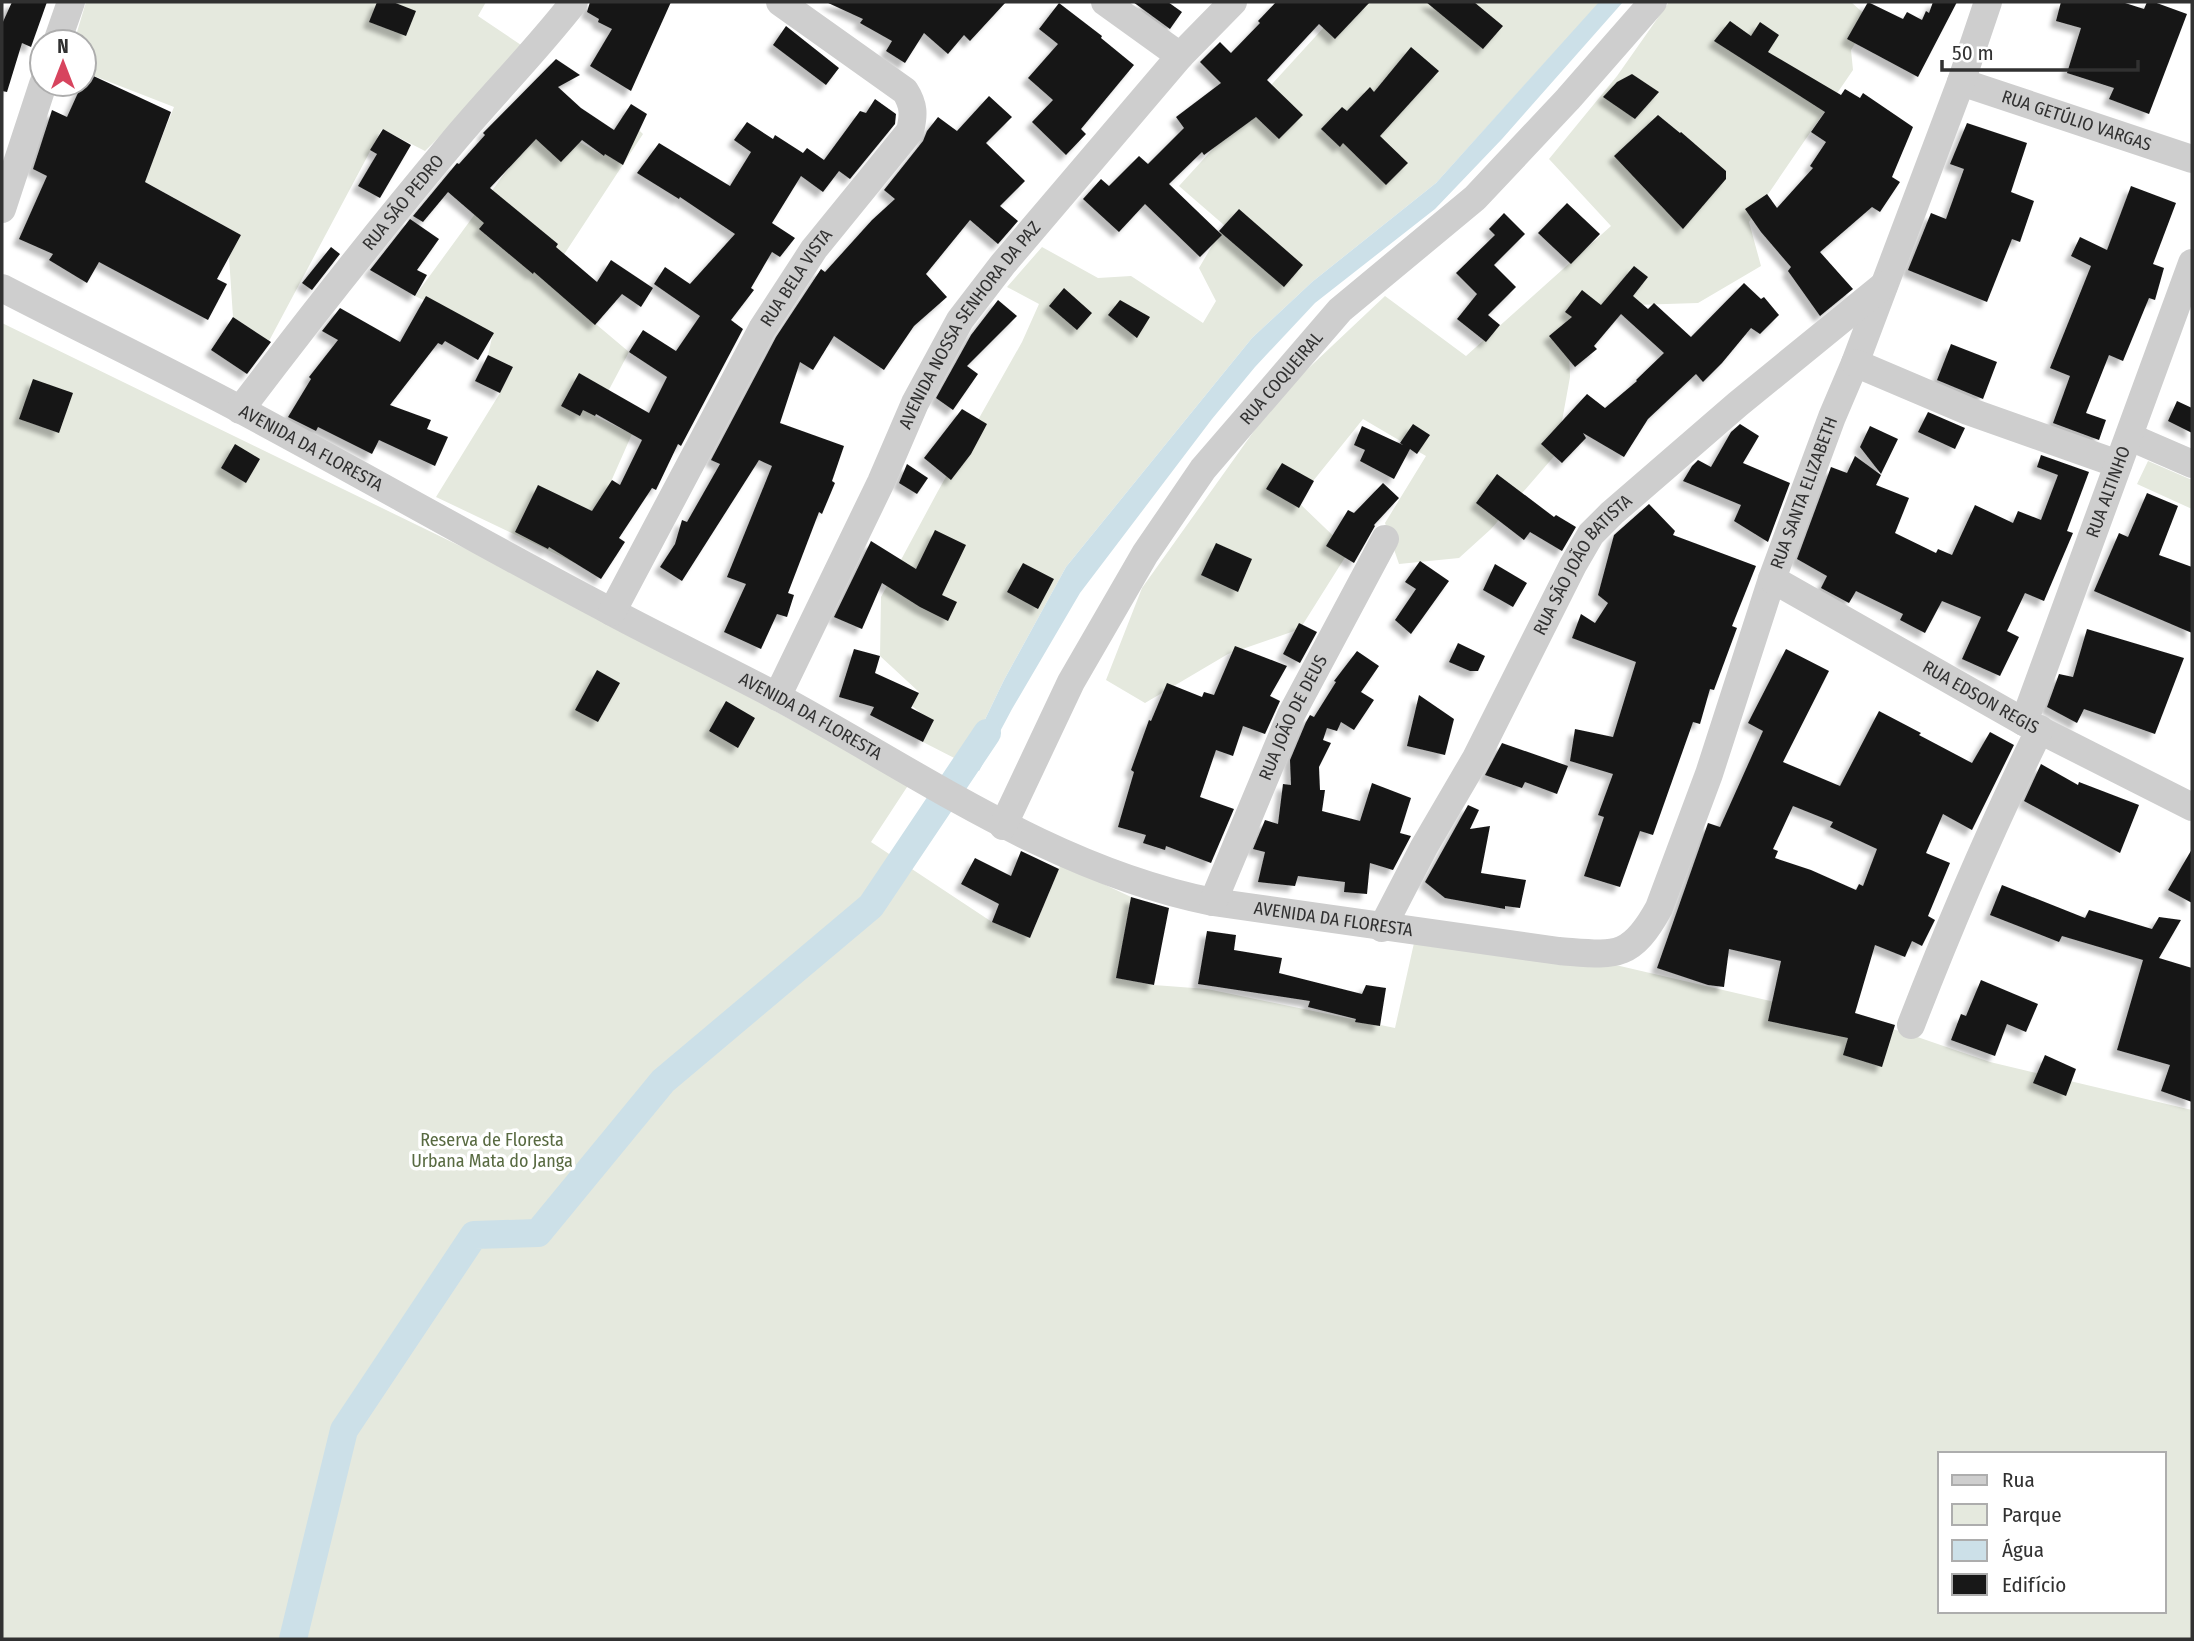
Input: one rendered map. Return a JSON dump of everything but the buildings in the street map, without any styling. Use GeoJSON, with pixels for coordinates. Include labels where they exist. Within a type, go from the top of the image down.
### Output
{"type":"FeatureCollection","features":[{"type":"Feature","properties":{"kind":"street"},"geometry":{"type":"LineString","coordinates":[[62,28],[71,2]]}},
{"type":"Feature","properties":{"kind":"street","name":"RUA SÃO PEDRO"},"geometry":{"type":"LineString","coordinates":[[240,410],[411,192],[574,2]]}},
{"type":"Feature","properties":{"kind":"street","name":"RUA BELA VISTA"},"geometry":{"type":"LineString","coordinates":[[612,612],[762,329],[814,249],[910,131],[914,117],[911,101],[905,91],[780,2]]}},
{"type":"Feature","properties":{"kind":"street"},"geometry":{"type":"LineString","coordinates":[[1105,2],[1180,56]]}},
{"type":"Feature","properties":{"kind":"street","name":"AVENIDA NOSSA SENHORA DA PAZ"},"geometry":{"type":"LineString","coordinates":[[777,697],[881,482],[915,403],[960,320],[1003,264],[1180,56],[1233,2]]}},
{"type":"Feature","properties":{"kind":"street","name":"RUA COQUEIRAL"},"geometry":{"type":"LineString","coordinates":[[995,821],[1145,554],[1203,469],[1340,310],[1475,198],[1568,99],[1653,2]]}},
{"type":"Feature","properties":{"kind":"street","name":"RUA SANTA ELIZABETH"},"geometry":{"type":"LineString","coordinates":[[1659,908],[1709,774],[1772,579],[1961,82],[1988,2]]}},
{"type":"Feature","properties":{"kind":"street","name":"RUA GETÚLIO VARGAS"},"geometry":{"type":"LineString","coordinates":[[1961,82],[2192,159]]}},
{"type":"Feature","properties":{"kind":"street"},"geometry":{"type":"LineString","coordinates":[[2,209],[38,98]]}},
{"type":"Feature","properties":{"kind":"street","name":"RUA ALTINHO"},"geometry":{"type":"LineString","coordinates":[[1911,1025],[2032,725],[2119,464],[2192,263]]}},
{"type":"Feature","properties":{"kind":"street","name":"RUA SÃO JOÃO BATISTA"},"geometry":{"type":"LineString","coordinates":[[1382,928],[1476,758],[1591,534],[1738,404],[1885,285]]}},
{"type":"Feature","properties":{"kind":"street","name":"AVENIDA DA FLORESTA"},"geometry":{"type":"LineString","coordinates":[[2,288],[240,410],[612,612],[777,697],[995,821],[1113,875],[1175,894],[1213,902],[1382,928],[1598,954],[1616,953],[1634,944],[1649,927],[1659,908]]}},
{"type":"Feature","properties":{"kind":"street"},"geometry":{"type":"LineString","coordinates":[[1855,363],[1968,411],[2119,464]]}},
{"type":"Feature","properties":{"kind":"street"},"geometry":{"type":"LineString","coordinates":[[2130,437],[2192,464]]}},
{"type":"Feature","properties":{"kind":"street","name":"RUA JOÃO DE DEUS"},"geometry":{"type":"LineString","coordinates":[[1213,902],[1291,715],[1385,539]]}},
{"type":"Feature","properties":{"kind":"street","name":"RUA EDSON REGIS"},"geometry":{"type":"LineString","coordinates":[[1772,579],[2032,725],[2192,807]]}},
{"type":"Feature","properties":{"kind":"green space"},"geometry":{"type":"Polygon","coordinates":[[[86,2],[486,2],[478,16],[524,47],[491,86],[425,151],[382,129],[269,341],[233,317],[229,257],[241,235],[138,178],[156,152],[174,107],[98,77],[98,28],[78,28],[86,2]]]}},
{"type":"Feature","properties":{"kind":"green space"},"geometry":{"type":"Polygon","coordinates":[[[1347,2],[1600,2],[1436,183],[1312,282],[1252,338],[1066,567],[1004,680],[964,763],[923,742],[933,723],[912,706],[919,692],[880,656],[881,597],[1022,342],[1039,304],[1007,287],[1042,247],[1098,278],[1131,276],[1203,323],[1216,301],[1199,268],[1224,225],[1179,186],[1347,2]]]}},
{"type":"Feature","properties":{"kind":"green space"},"geometry":{"type":"Polygon","coordinates":[[[1669,2],[1851,2],[1870,19],[1851,50],[1853,70],[1749,222],[1761,266],[1698,303],[1603,306],[1568,326],[1570,377],[1556,454],[1491,529],[1459,558],[1399,564],[1385,523],[1426,456],[1363,419],[1297,501],[1349,551],[1300,629],[1228,654],[1145,703],[1106,680],[1142,588],[1279,396],[1385,296],[1466,356],[1611,226],[1549,159],[1617,76],[1669,2]]]}},
{"type":"Feature","properties":{"kind":"green space"},"geometry":{"type":"Polygon","coordinates":[[[623,115],[643,134],[546,282],[629,352],[595,416],[632,434],[575,563],[436,497],[513,367],[488,355],[493,333],[415,296],[543,121],[604,156],[623,115]]]}},
{"type":"Feature","properties":{"kind":"green space","name":"Reserva de Floresta Urbana Mata do Janga"},"geometry":{"type":"Polygon","coordinates":[[[2,323],[573,601],[909,784],[871,842],[992,922],[1030,938],[1061,864],[1131,897],[1117,978],[1154,985],[1207,989],[1395,1028],[1414,943],[1607,963],[1900,1031],[1990,1062],[2192,1110],[2192,1639],[2,1639],[2,323]]]}},
{"type":"Feature","properties":{"kind":"green space"},"geometry":{"type":"Polygon","coordinates":[[[2148,461],[2192,480],[2192,509],[2137,484],[2148,461]]]}},
{"type":"Feature","properties":{"kind":"water"},"geometry":{"type":"Polygon","coordinates":[[[1599,2],[1623,2],[1502,139],[1435,209],[1315,303],[1255,367],[1212,419],[1080,593],[979,771],[964,763],[1004,680],[1066,567],[1252,338],[1312,282],[1436,183],[1599,2]]]}},
{"type":"Feature","properties":{"kind":"waterway"},"geometry":{"type":"LineString","coordinates":[[293,1639],[344,1430],[474,1235],[538,1233],[663,1081],[871,906],[987,733]]}}]}
